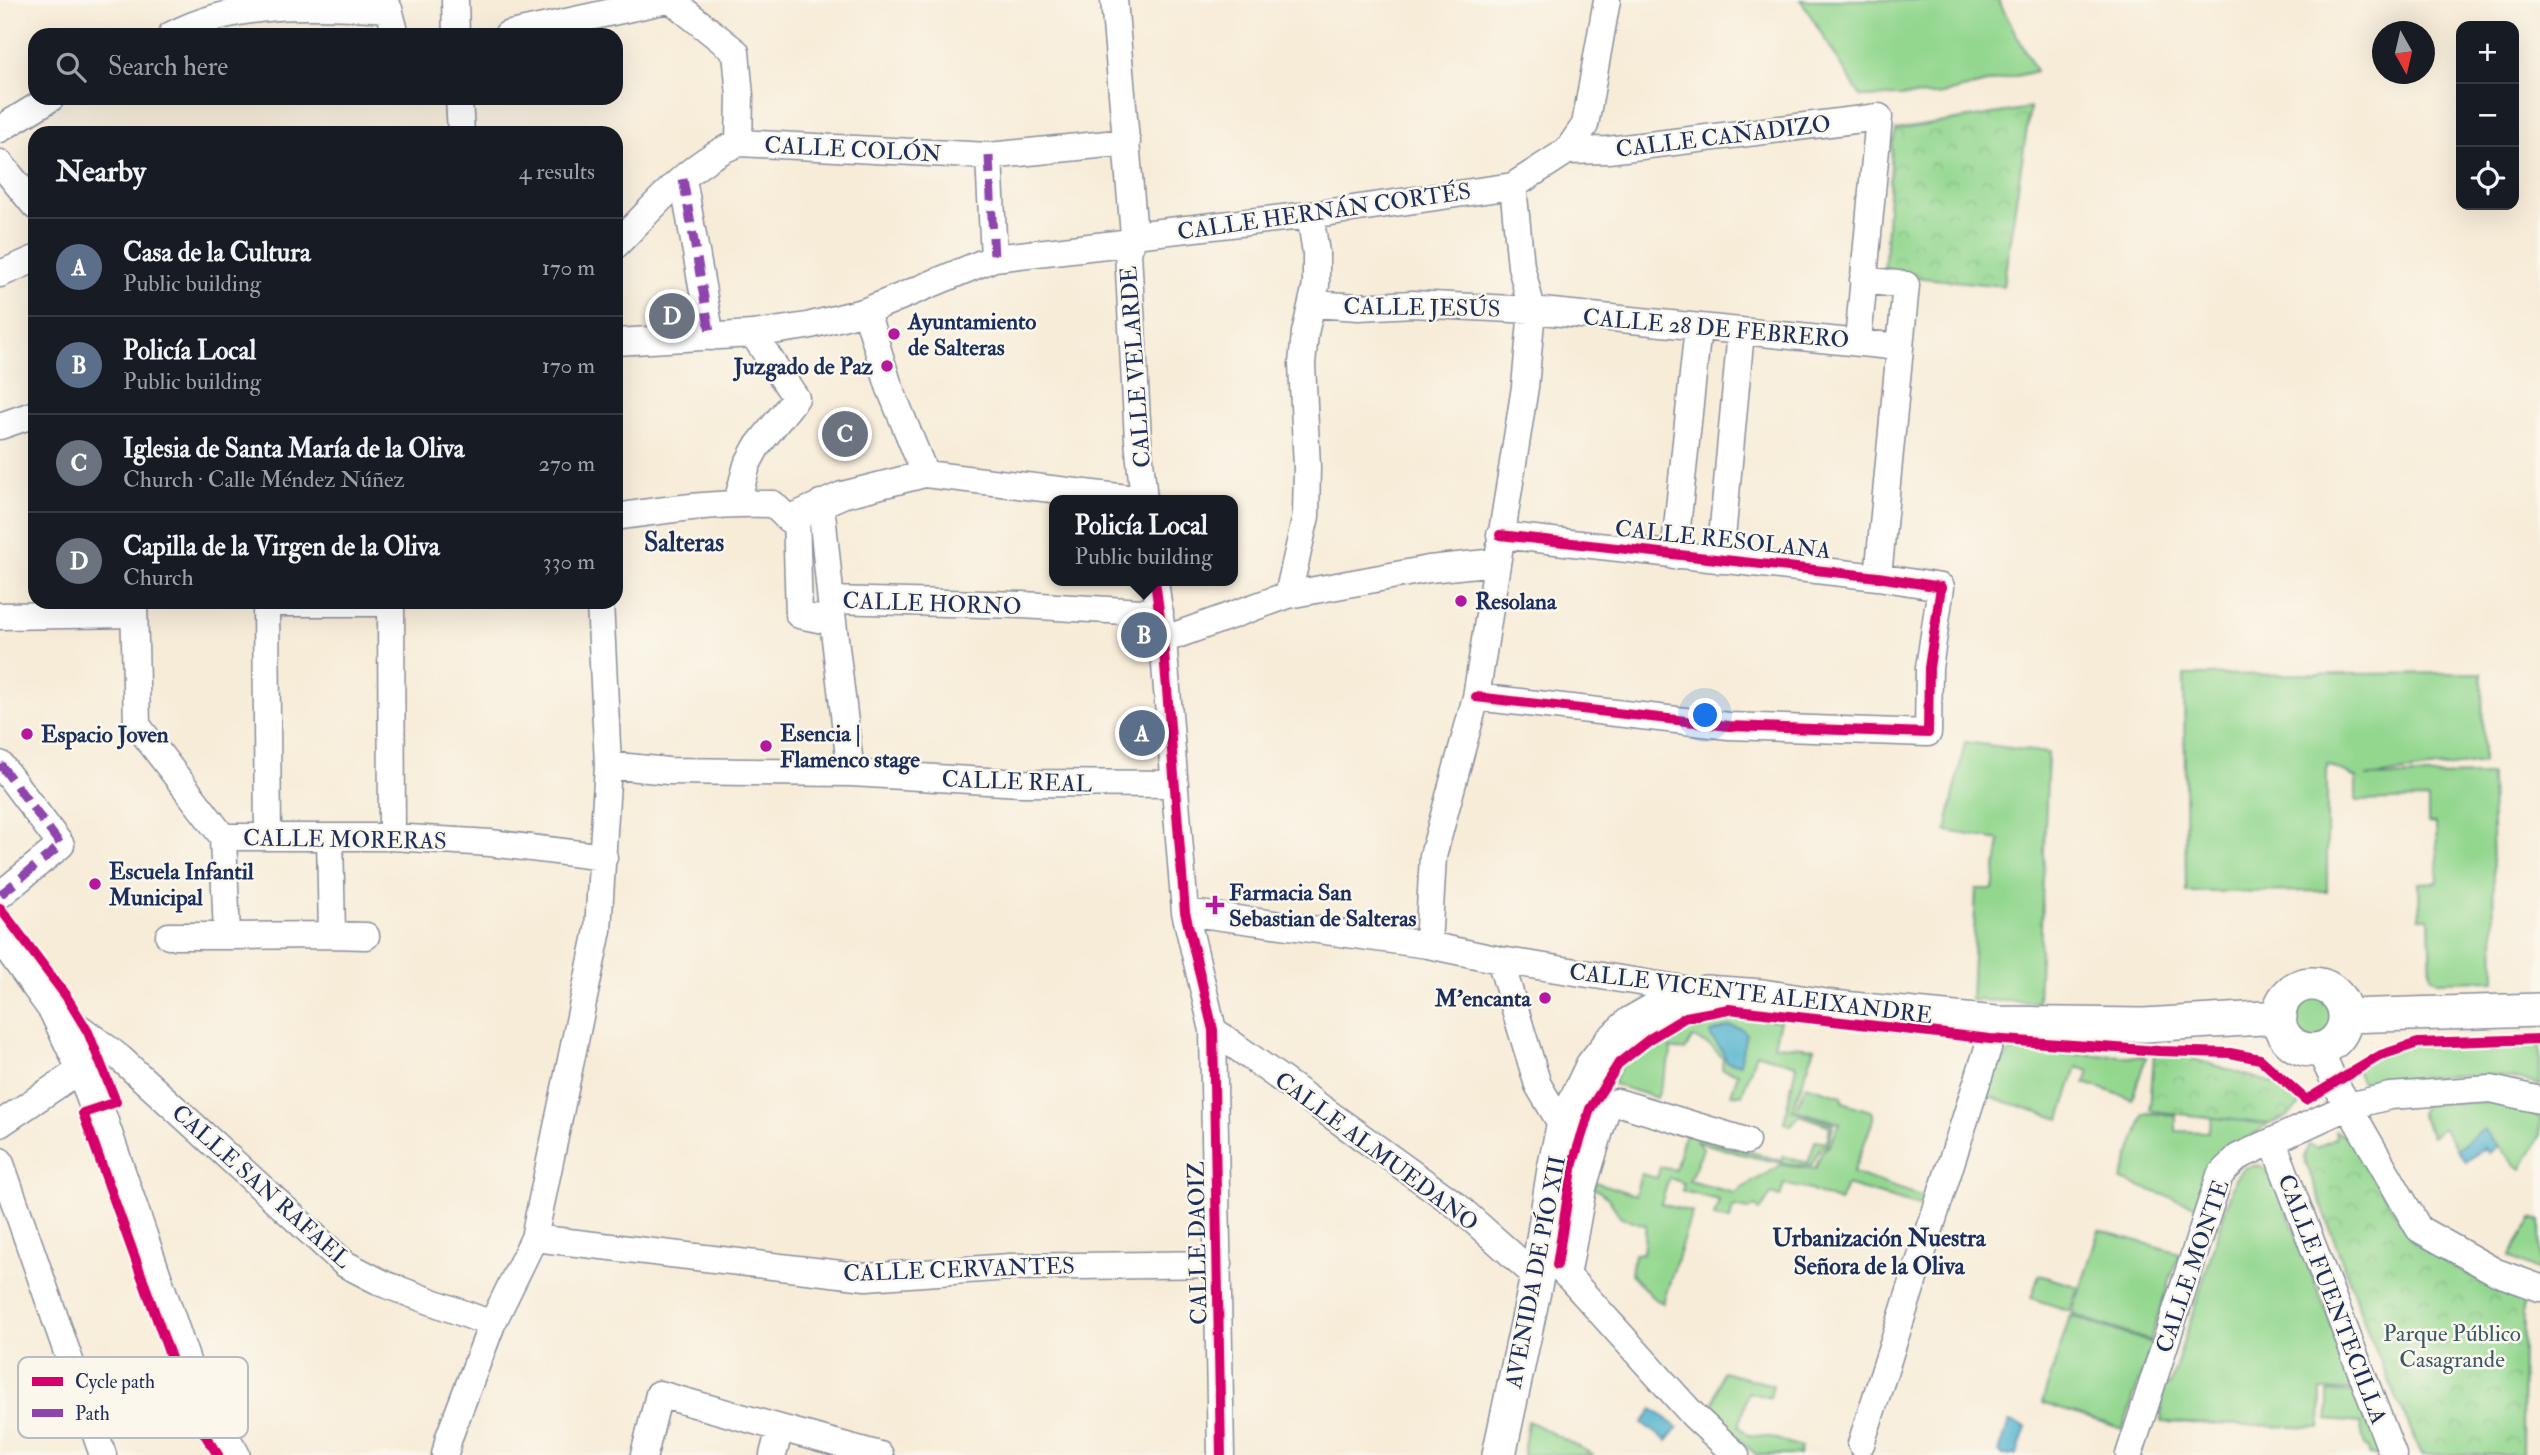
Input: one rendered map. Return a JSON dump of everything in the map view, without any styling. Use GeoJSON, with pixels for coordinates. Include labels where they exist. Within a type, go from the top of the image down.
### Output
{"type":"FeatureCollection","features":[{"type":"Feature","properties":{"kind":"main road"},"geometry":{"type":"LineString","coordinates":[[0,933],[55,1009],[83,1068],[182,1357]]}},
{"type":"Feature","properties":{"kind":"main road"},"geometry":{"type":"LineString","coordinates":[[2308,984],[2319,984],[2338,996],[2344,1006],[2345,1017],[2344,1027],[2338,1037],[2330,1045],[2319,1049],[2299,1047],[2290,1041],[2283,1032],[2280,1017],[2283,1002],[2289,993],[2308,984]]}},
{"type":"Feature","properties":{"kind":"main road","name":"CALLE VICENTE ALEIXANDRE"},"geometry":{"type":"LineString","coordinates":[[1705,992],[1996,1023],[2144,1026],[2280,1017]]}},
{"type":"Feature","properties":{"kind":"main road","name":"AVENIDA DE PÍO XII"},"geometry":{"type":"LineString","coordinates":[[1499,1455],[1548,1266],[1554,1169],[1563,1127],[1592,1066],[1611,1042],[1631,1023],[1654,1010],[1705,992]]}},
{"type":"Feature","properties":{"kind":"main road"},"geometry":{"type":"LineString","coordinates":[[2345,1017],[2540,1010]]}},
{"type":"Feature","properties":{"kind":"main road"},"geometry":{"type":"LineString","coordinates":[[223,1438],[233,1455]]}},
{"type":"Feature","properties":{"kind":"street"},"geometry":{"type":"LineString","coordinates":[[455,0],[456,28]]}},
{"type":"Feature","properties":{"kind":"street"},"geometry":{"type":"LineString","coordinates":[[539,28],[669,0],[736,52],[740,96],[739,144]]}},
{"type":"Feature","properties":{"kind":"street","name":"CALLE VELARDE"},"geometry":{"type":"LineString","coordinates":[[1114,0],[1133,239],[1128,251],[1144,495]]}},
{"type":"Feature","properties":{"kind":"street"},"geometry":{"type":"LineString","coordinates":[[1428,945],[1433,856],[1476,697],[1525,387],[1532,310],[1521,267],[1513,186],[1567,151],[1585,125],[1607,0]]}},
{"type":"Feature","properties":{"kind":"street"},"geometry":{"type":"LineString","coordinates":[[185,28],[195,23],[266,7],[330,5],[389,9],[394,28]]}},
{"type":"Feature","properties":{"kind":"street"},"geometry":{"type":"LineString","coordinates":[[0,129],[39,105]]}},
{"type":"Feature","properties":{"kind":"street"},"geometry":{"type":"LineString","coordinates":[[459,105],[461,126]]}},
{"type":"Feature","properties":{"kind":"street","name":"CALLE CAÑADIZO"},"geometry":{"type":"LineString","coordinates":[[1567,151],[1608,150],[1879,117],[1863,281]]}},
{"type":"Feature","properties":{"kind":"street","name":"CALLE COLÓN"},"geometry":{"type":"LineString","coordinates":[[623,238],[682,179],[723,149],[739,144],[989,156],[1127,142]]}},
{"type":"Feature","properties":{"kind":"street"},"geometry":{"type":"LineString","coordinates":[[989,156],[994,258]]}},
{"type":"Feature","properties":{"kind":"street"},"geometry":{"type":"LineString","coordinates":[[0,163],[28,197]]}},
{"type":"Feature","properties":{"kind":"street"},"geometry":{"type":"LineString","coordinates":[[682,179],[710,337]]}},
{"type":"Feature","properties":{"kind":"street","name":"CALLE HERNÁN CORTÉS"},"geometry":{"type":"LineString","coordinates":[[623,342],[753,334],[807,326],[866,311],[994,258],[1513,186]]}},
{"type":"Feature","properties":{"kind":"street"},"geometry":{"type":"LineString","coordinates":[[1288,594],[1306,516],[1307,467],[1302,364],[1305,333],[1316,285],[1316,253],[1310,215]]}},
{"type":"Feature","properties":{"kind":"street"},"geometry":{"type":"LineString","coordinates":[[0,274],[28,262]]}},
{"type":"Feature","properties":{"kind":"street"},"geometry":{"type":"LineString","coordinates":[[1858,341],[1863,281],[1906,285],[1878,577]]}},
{"type":"Feature","properties":{"kind":"street","name":"CALLE JESÚS"},"geometry":{"type":"LineString","coordinates":[[1313,304],[1359,307],[1412,304],[1532,310]]}},
{"type":"Feature","properties":{"kind":"street","name":"CALLE 28 DE FEBRERO"},"geometry":{"type":"LineString","coordinates":[[1532,310],[1900,347]]}},
{"type":"Feature","properties":{"kind":"street"},"geometry":{"type":"LineString","coordinates":[[866,311],[885,376],[925,474]]}},
{"type":"Feature","properties":{"kind":"street"},"geometry":{"type":"LineString","coordinates":[[1674,556],[1698,327]]}},
{"type":"Feature","properties":{"kind":"street"},"geometry":{"type":"LineString","coordinates":[[1720,560],[1741,331]]}},
{"type":"Feature","properties":{"kind":"street"},"geometry":{"type":"LineString","coordinates":[[737,502],[747,465],[756,448],[796,398],[753,334]]}},
{"type":"Feature","properties":{"kind":"street"},"geometry":{"type":"LineString","coordinates":[[0,426],[28,416]]}},
{"type":"Feature","properties":{"kind":"street"},"geometry":{"type":"LineString","coordinates":[[623,516],[701,504],[737,502],[773,504],[788,519],[842,495],[925,474],[1102,495]]}},
{"type":"Feature","properties":{"kind":"street"},"geometry":{"type":"LineString","coordinates":[[821,503],[851,773]]}},
{"type":"Feature","properties":{"kind":"street","name":"CALLE HORNO"},"geometry":{"type":"LineString","coordinates":[[796,515],[799,615],[832,611],[1022,605],[1160,613]]}},
{"type":"Feature","properties":{"kind":"street","name":"CALLE RESOLANA"},"geometry":{"type":"LineString","coordinates":[[1476,697],[1729,726],[1928,733],[1929,668],[1941,587],[1878,577],[1500,535]]}},
{"type":"Feature","properties":{"kind":"street"},"geometry":{"type":"LineString","coordinates":[[1163,640],[1288,594],[1429,569],[1496,562]]}},
{"type":"Feature","properties":{"kind":"street"},"geometry":{"type":"LineString","coordinates":[[1156,586],[1160,613]]}},
{"type":"Feature","properties":{"kind":"street"},"geometry":{"type":"LineString","coordinates":[[0,616],[117,609]]}},
{"type":"Feature","properties":{"kind":"street","name":"CALLE MORERAS"},"geometry":{"type":"LineString","coordinates":[[134,609],[136,725],[223,837],[392,837],[490,843],[604,857]]}},
{"type":"Feature","properties":{"kind":"street"},"geometry":{"type":"LineString","coordinates":[[267,609],[268,837]]}},
{"type":"Feature","properties":{"kind":"street"},"geometry":{"type":"LineString","coordinates":[[391,609],[392,837]]}},
{"type":"Feature","properties":{"kind":"street"},"geometry":{"type":"LineString","coordinates":[[445,1455],[449,1437],[492,1324],[534,1238],[598,930],[608,765],[600,609]]}},
{"type":"Feature","properties":{"kind":"street","name":"CALLE DAOIZ"},"geometry":{"type":"LineString","coordinates":[[1160,613],[1185,912],[1213,1030],[1221,1455]]}},
{"type":"Feature","properties":{"kind":"street"},"geometry":{"type":"LineString","coordinates":[[0,764],[61,845],[0,895]]}},
{"type":"Feature","properties":{"kind":"street","name":"CALLE REAL"},"geometry":{"type":"LineString","coordinates":[[608,765],[668,771],[851,773],[1021,783],[1175,784]]}},
{"type":"Feature","properties":{"kind":"street"},"geometry":{"type":"LineString","coordinates":[[223,837],[227,936]]}},
{"type":"Feature","properties":{"kind":"street"},"geometry":{"type":"LineString","coordinates":[[330,837],[332,935]]}},
{"type":"Feature","properties":{"kind":"street","name":"CALLE VICENTE ALEIXANDRE"},"geometry":{"type":"LineString","coordinates":[[1185,912],[1428,945],[1500,960],[1705,992]]}},
{"type":"Feature","properties":{"kind":"street"},"geometry":{"type":"LineString","coordinates":[[169,936],[366,936]]}},
{"type":"Feature","properties":{"kind":"street"},"geometry":{"type":"LineString","coordinates":[[1500,960],[1538,1085],[1563,1127]]}},
{"type":"Feature","properties":{"kind":"street","name":"CALLE SAN RAFAEL"},"geometry":{"type":"LineString","coordinates":[[55,1009],[120,1058],[345,1264],[384,1284],[492,1324]]}},
{"type":"Feature","properties":{"kind":"street"},"geometry":{"type":"LineString","coordinates":[[1861,1444],[1996,1023]]}},
{"type":"Feature","properties":{"kind":"street","name":"CALLE ALMUEDANO"},"geometry":{"type":"LineString","coordinates":[[1213,1030],[1456,1205],[1548,1266],[1694,1416],[1736,1455]]}},
{"type":"Feature","properties":{"kind":"street"},"geometry":{"type":"LineString","coordinates":[[2319,1049],[2419,1229],[2496,1272],[2540,1288]]}},
{"type":"Feature","properties":{"kind":"street"},"geometry":{"type":"LineString","coordinates":[[0,1124],[83,1068]]}},
{"type":"Feature","properties":{"kind":"street","name":"CALLE MONTE"},"geometry":{"type":"LineString","coordinates":[[2129,1455],[2220,1175],[2238,1157],[2349,1106],[2390,1096],[2491,1089],[2540,1100]]}},
{"type":"Feature","properties":{"kind":"street"},"geometry":{"type":"LineString","coordinates":[[1548,1266],[1583,1188],[1610,1105],[1617,1102],[1746,1141]]}},
{"type":"Feature","properties":{"kind":"street","name":"CALLE FUENTECILLA"},"geometry":{"type":"LineString","coordinates":[[2273,1142],[2393,1455]]}},
{"type":"Feature","properties":{"kind":"street"},"geometry":{"type":"LineString","coordinates":[[0,1161],[69,1357]]}},
{"type":"Feature","properties":{"kind":"street","name":"CALLE CERVANTES"},"geometry":{"type":"LineString","coordinates":[[534,1238],[866,1277],[1010,1267],[1219,1264]]}},
{"type":"Feature","properties":{"kind":"street"},"geometry":{"type":"LineString","coordinates":[[644,1455],[659,1394],[880,1455]]}},
{"type":"Feature","properties":{"kind":"street"},"geometry":{"type":"LineString","coordinates":[[773,1455],[780,1428]]}},
{"type":"Feature","properties":{"kind":"street"},"geometry":{"type":"LineString","coordinates":[[97,1438],[103,1455]]}},
{"type":"Feature","properties":{"kind":"green space"},"geometry":{"type":"Polygon","coordinates":[[[1801,0],[1998,0],[2036,71],[1938,95],[1861,97],[1801,0]]]}},
{"type":"Feature","properties":{"kind":"green space"},"geometry":{"type":"Polygon","coordinates":[[[2030,108],[2003,286],[1884,274],[1892,145],[1896,130],[2030,108]]]}},
{"type":"Feature","properties":{"kind":"green space"},"geometry":{"type":"Polygon","coordinates":[[[2482,673],[2483,762],[2366,777],[2491,775],[2495,980],[2438,981],[2431,977],[2429,918],[2420,918],[2419,883],[2438,882],[2436,824],[2428,823],[2428,799],[2356,801],[2356,778],[2327,764],[2327,891],[2186,892],[2184,675],[2482,673]]]}},
{"type":"Feature","properties":{"kind":"green space"},"geometry":{"type":"Polygon","coordinates":[[[1965,742],[2048,753],[2038,1002],[1971,1000],[1976,889],[1993,889],[2000,840],[1946,831],[1965,742]]]}},
{"type":"Feature","properties":{"kind":"green space"},"geometry":{"type":"Polygon","coordinates":[[[2313,989],[2332,997],[2340,1016],[2332,1035],[2313,1043],[2294,1035],[2286,1016],[2294,997],[2313,989]]]}},
{"type":"Feature","properties":{"kind":"green space"},"geometry":{"type":"Polygon","coordinates":[[[1748,1016],[1780,1021],[1774,1045],[1815,1048],[1792,1110],[1834,1124],[1827,1145],[1820,1148],[1811,1166],[1767,1160],[1696,1141],[1703,1149],[1689,1181],[1734,1193],[1781,1165],[1815,1169],[1822,1151],[1829,1146],[1840,1123],[1795,1110],[1806,1085],[1842,1096],[1843,1102],[1873,1112],[1873,1120],[1853,1173],[1927,1198],[1923,1207],[1846,1185],[1839,1202],[1810,1190],[1784,1184],[1780,1197],[1771,1194],[1760,1211],[1755,1206],[1749,1210],[1733,1207],[1730,1220],[1714,1217],[1719,1200],[1682,1191],[1684,1183],[1669,1178],[1661,1204],[1692,1212],[1663,1303],[1653,1298],[1631,1274],[1634,1254],[1643,1253],[1646,1225],[1621,1218],[1608,1198],[1593,1187],[1595,1182],[1635,1195],[1641,1174],[1657,1178],[1660,1167],[1675,1170],[1685,1133],[1782,1161],[1783,1156],[1808,1163],[1815,1141],[1827,1142],[1830,1126],[1800,1115],[1791,1125],[1784,1122],[1796,1065],[1756,1053],[1742,1095],[1731,1094],[1738,1073],[1722,1069],[1723,1058],[1712,1047],[1693,1037],[1685,1051],[1670,1048],[1671,1054],[1657,1098],[1613,1084],[1623,1060],[1654,1036],[1694,1019],[1748,1016]]]}},
{"type":"Feature","properties":{"kind":"green space"},"geometry":{"type":"Polygon","coordinates":[[[2540,1041],[2540,1086],[2499,1076],[2476,1075],[2361,1082],[2356,1070],[2376,1048],[2418,1043],[2540,1041]]]}},
{"type":"Feature","properties":{"kind":"green space"},"geometry":{"type":"Polygon","coordinates":[[[2010,1052],[2146,1057],[2132,1099],[2085,1083],[2089,1071],[2077,1067],[2060,1119],[1988,1096],[1998,1069],[2010,1052]]]}},
{"type":"Feature","properties":{"kind":"green space"},"geometry":{"type":"Polygon","coordinates":[[[2154,1053],[2181,1055],[2285,1087],[2301,1104],[2287,1117],[2269,1124],[2153,1111],[2150,1109],[2154,1053]]]}},
{"type":"Feature","properties":{"kind":"green space"},"geometry":{"type":"Polygon","coordinates":[[[2507,1101],[2540,1117],[2540,1136],[2522,1169],[2515,1165],[2484,1129],[2457,1149],[2443,1128],[2432,1137],[2420,1114],[2423,1104],[2507,1101]]]}},
{"type":"Feature","properties":{"kind":"green space"},"geometry":{"type":"Polygon","coordinates":[[[2144,1113],[2176,1115],[2176,1131],[2208,1132],[2213,1117],[2269,1124],[2210,1165],[2196,1206],[2121,1180],[2144,1113]]]}},
{"type":"Feature","properties":{"kind":"green space","name":"Parque Público Casagrande"},"geometry":{"type":"Polygon","coordinates":[[[2335,1131],[2348,1136],[2412,1240],[2453,1267],[2523,1299],[2522,1455],[2422,1455],[2369,1335],[2304,1157],[2309,1144],[2316,1148],[2336,1138],[2335,1131]]]}},
{"type":"Feature","properties":{"kind":"green space"},"geometry":{"type":"Polygon","coordinates":[[[2259,1165],[2272,1173],[2357,1390],[2321,1390],[2320,1428],[2161,1422],[2162,1385],[2170,1385],[2235,1179],[2244,1168],[2259,1165]]]}},
{"type":"Feature","properties":{"kind":"green space"},"geometry":{"type":"Polygon","coordinates":[[[2533,1218],[2540,1221],[2540,1271],[2509,1257],[2533,1218]]]}},
{"type":"Feature","properties":{"kind":"green space"},"geometry":{"type":"Polygon","coordinates":[[[2099,1230],[2179,1253],[2150,1341],[2072,1314],[2099,1230]]]}},
{"type":"Feature","properties":{"kind":"green space"},"geometry":{"type":"Polygon","coordinates":[[[2039,1275],[2078,1287],[2070,1311],[2031,1298],[2039,1275]]]}},
{"type":"Feature","properties":{"kind":"green space"},"geometry":{"type":"Polygon","coordinates":[[[2070,1316],[2152,1343],[2123,1429],[2042,1403],[2070,1316]]]}},
{"type":"Feature","properties":{"kind":"green space"},"geometry":{"type":"Polygon","coordinates":[[[1722,1372],[1773,1385],[1770,1398],[1748,1392],[1739,1426],[1748,1435],[1770,1437],[1801,1447],[1799,1455],[1757,1455],[1710,1416],[1722,1372]]]}},
{"type":"Feature","properties":{"kind":"green space"},"geometry":{"type":"Polygon","coordinates":[[[2328,1392],[2359,1393],[2385,1455],[2369,1455],[2360,1423],[2328,1420],[2328,1392]]]}},
{"type":"Feature","properties":{"kind":"green space"},"geometry":{"type":"Polygon","coordinates":[[[1528,1421],[1594,1455],[1523,1455],[1528,1421]]]}},
{"type":"Feature","properties":{"kind":"water"},"geometry":{"type":"Polygon","coordinates":[[[1730,1026],[1746,1033],[1740,1064],[1727,1062],[1722,1050],[1711,1037],[1711,1033],[1730,1026]]]}},
{"type":"Feature","properties":{"kind":"water"},"geometry":{"type":"Polygon","coordinates":[[[2484,1129],[2498,1146],[2489,1153],[2484,1148],[2466,1162],[2457,1149],[2484,1129]]]}},
{"type":"Feature","properties":{"kind":"water"},"geometry":{"type":"Polygon","coordinates":[[[1653,1409],[1678,1428],[1667,1441],[1642,1423],[1653,1409]]]}},
{"type":"Feature","properties":{"kind":"water"},"geometry":{"type":"Polygon","coordinates":[[[2009,1422],[2026,1427],[2017,1455],[2002,1455],[1999,1452],[2009,1422]]]}},
{"type":"Feature","properties":{"kind":"marked path"},"geometry":{"type":"LineString","coordinates":[[989,156],[994,258]]}},
{"type":"Feature","properties":{"kind":"marked path"},"geometry":{"type":"LineString","coordinates":[[683,179],[711,337]]}},
{"type":"Feature","properties":{"kind":"marked path"},"geometry":{"type":"LineString","coordinates":[[0,764],[61,845],[0,895]]}},
{"type":"Feature","properties":{"kind":"cycle path"},"geometry":{"type":"LineString","coordinates":[[1476,697],[1729,726],[1928,733],[1929,668],[1941,587],[1878,577],[1500,535]]}},
{"type":"Feature","properties":{"kind":"cycle path"},"geometry":{"type":"LineString","coordinates":[[1156,586],[1163,640],[1185,912],[1213,1030],[1221,1455]]}},
{"type":"Feature","properties":{"kind":"cycle path"},"geometry":{"type":"LineString","coordinates":[[0,908],[66,996],[88,1032],[116,1102],[83,1113],[171,1357]]}},
{"type":"Feature","properties":{"kind":"cycle path"},"geometry":{"type":"LineString","coordinates":[[1557,1265],[1573,1163],[1590,1109],[1619,1063],[1651,1038],[1686,1017],[1729,1009],[1990,1039],[2159,1051],[2230,1053],[2260,1059],[2306,1100],[2381,1055],[2418,1043],[2540,1039]]}},
{"type":"Feature","properties":{"kind":"cycle path"},"geometry":{"type":"LineString","coordinates":[[207,1438],[218,1455]]}},
{"type":"Feature","properties":{"kind":"place","name":"Capilla de la Virgen de la Oliva"},"geometry":{"type":"Point","coordinates":[672,316]}},
{"type":"Feature","properties":{"kind":"place","name":"Ayuntamiento de Salteras"},"geometry":{"type":"Point","coordinates":[894,334]}},
{"type":"Feature","properties":{"kind":"place","name":"Juzgado de Paz"},"geometry":{"type":"Point","coordinates":[887,366]}},
{"type":"Feature","properties":{"kind":"place","name":"Iglesia de Santa María de la Oliva"},"geometry":{"type":"Point","coordinates":[845,434]}},
{"type":"Feature","properties":{"kind":"place","name":"Resolana"},"geometry":{"type":"Point","coordinates":[1461,601]}},
{"type":"Feature","properties":{"kind":"place","name":"Policía Local"},"geometry":{"type":"Point","coordinates":[1144,635]}},
{"type":"Feature","properties":{"kind":"place","name":"Casa de la Cultura"},"geometry":{"type":"Point","coordinates":[1142,733]}},
{"type":"Feature","properties":{"kind":"place","name":"Espacio Joven"},"geometry":{"type":"Point","coordinates":[27,734]}},
{"type":"Feature","properties":{"kind":"place","name":"Esencia | Flamenco stage"},"geometry":{"type":"Point","coordinates":[766,746]}},
{"type":"Feature","properties":{"kind":"place","name":"Escuela Infantil Municipal"},"geometry":{"type":"Point","coordinates":[95,884]}},
{"type":"Feature","properties":{"kind":"place","name":"Farmacia San Sebastian de Salteras"},"geometry":{"type":"Point","coordinates":[1215,905]}},
{"type":"Feature","properties":{"kind":"place","name":"M'encanta"},"geometry":{"type":"Point","coordinates":[1545,998]}},
{"type":"Feature","properties":{"kind":"district","name":"Salteras"},"geometry":{"type":"Point","coordinates":[684,542]}},
{"type":"Feature","properties":{"kind":"district","name":"Urbanización Nuestra Señora de la Oliva"},"geometry":{"type":"Point","coordinates":[1879,1252]}}]}
